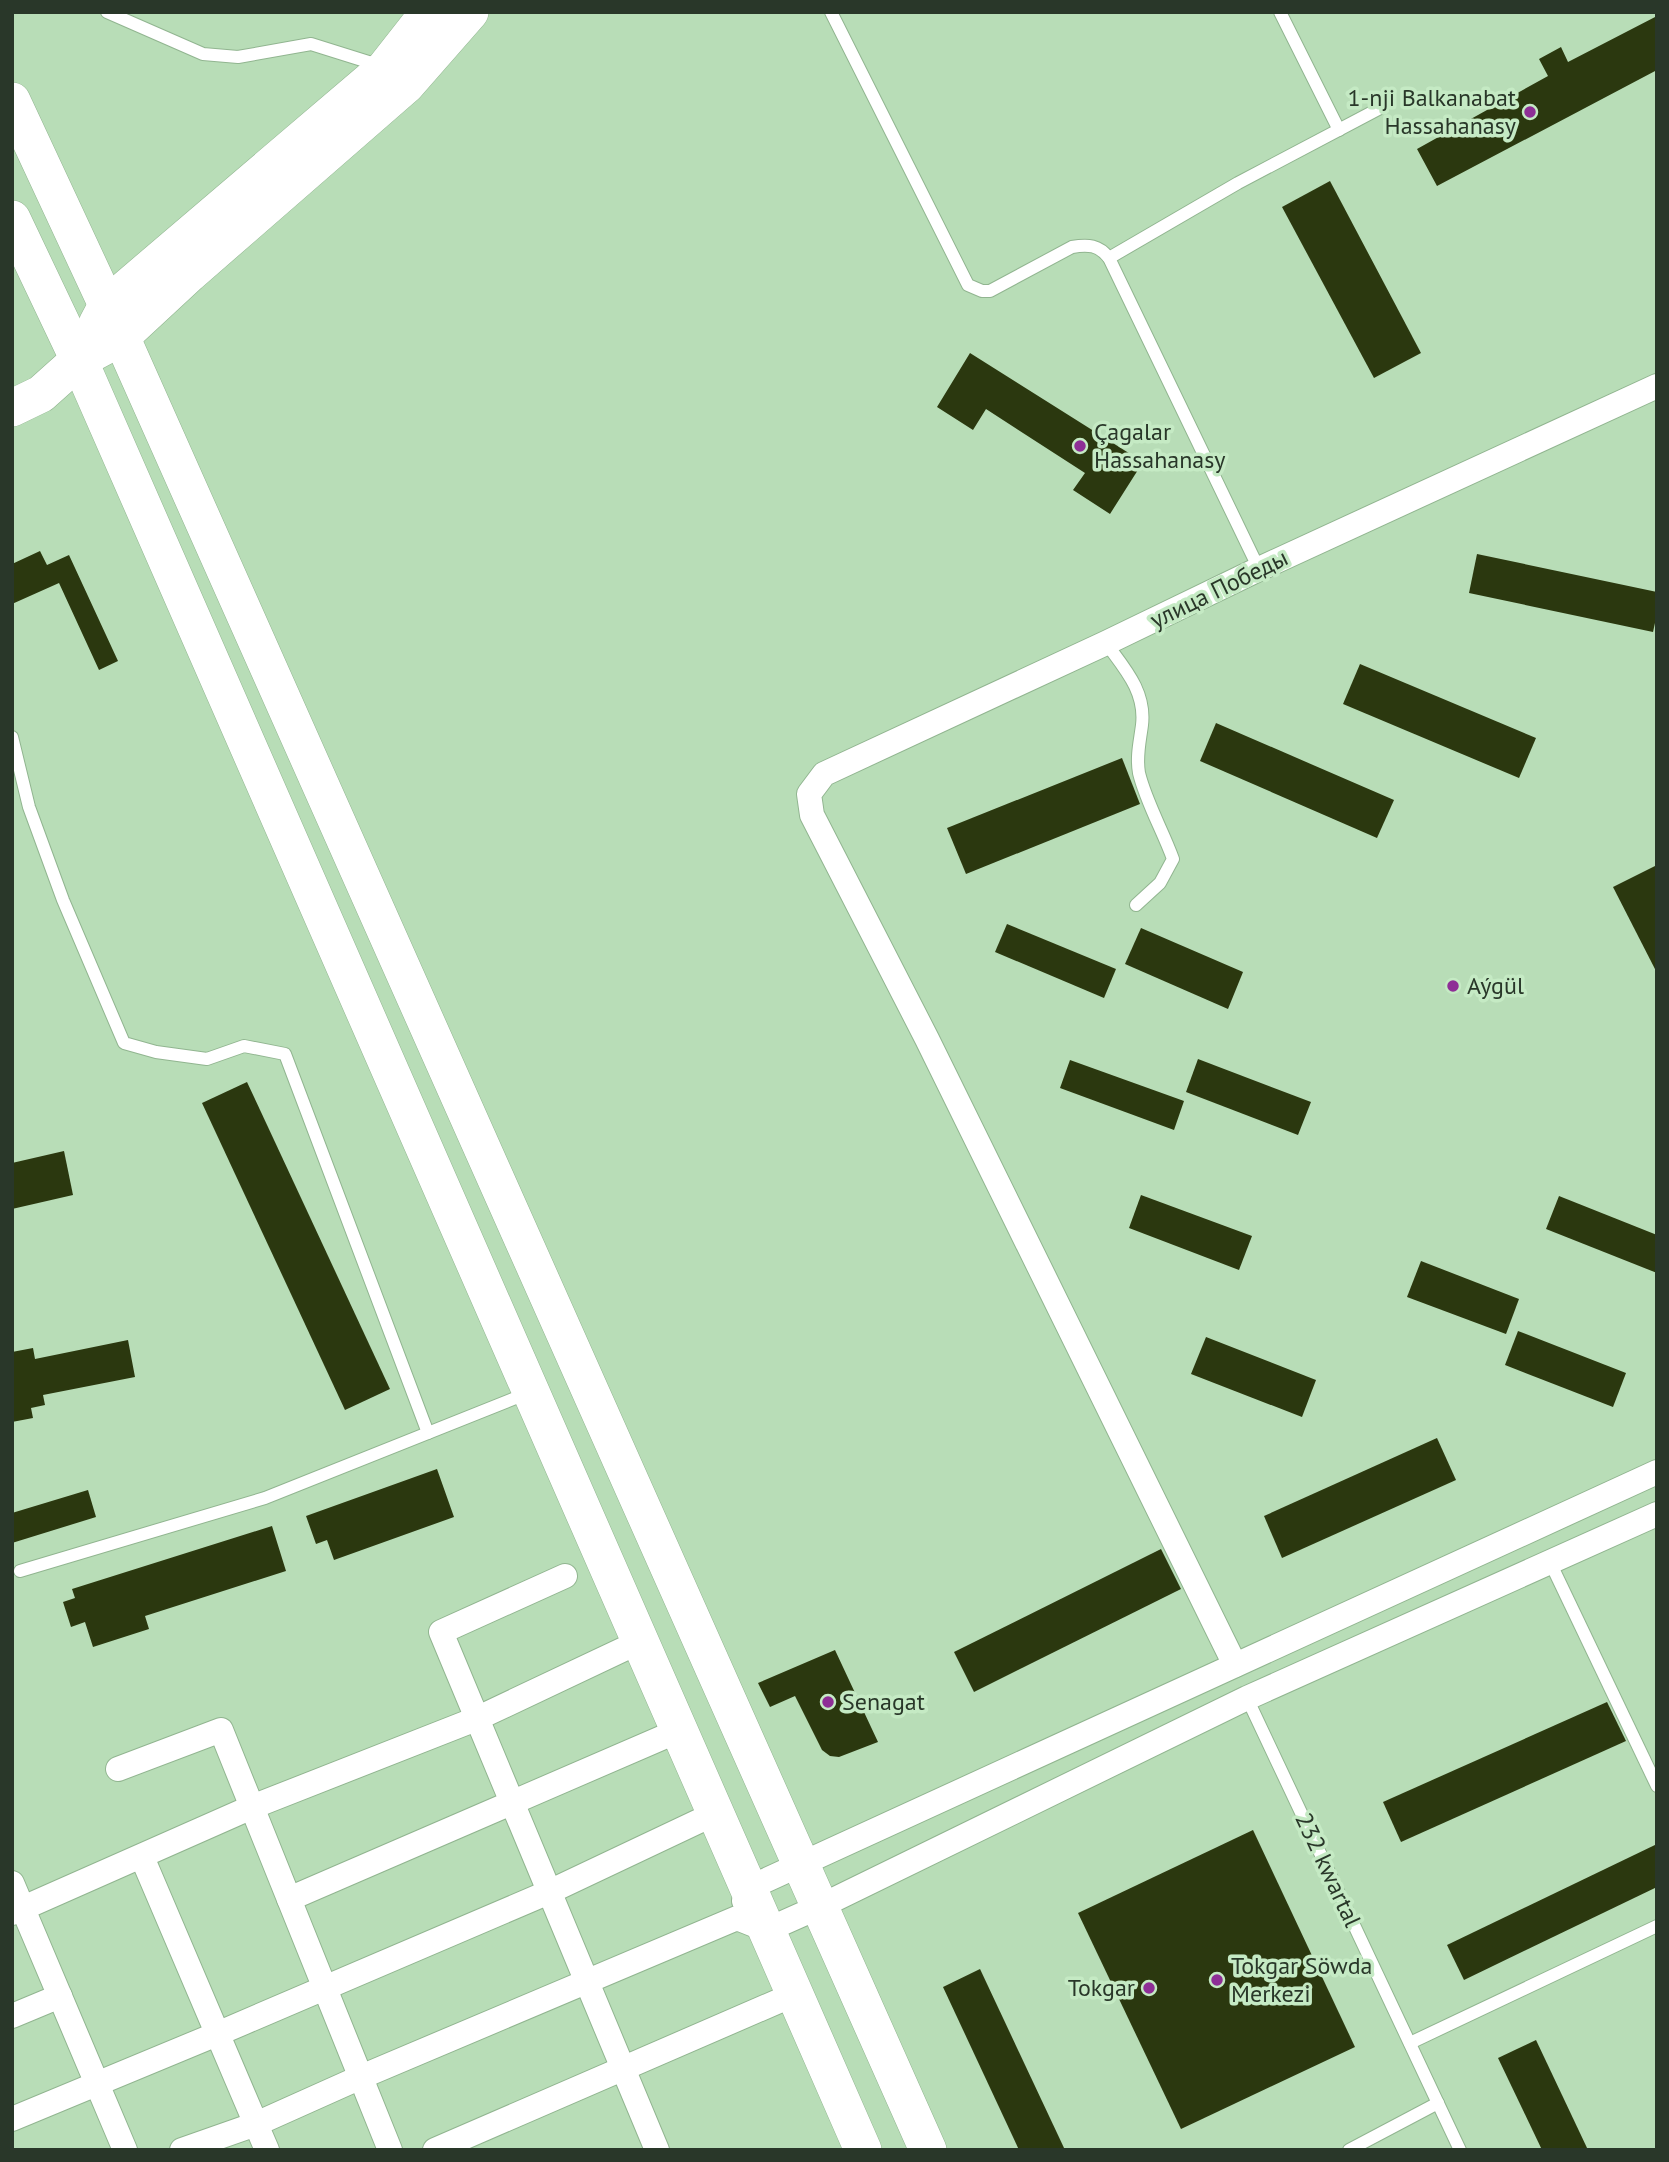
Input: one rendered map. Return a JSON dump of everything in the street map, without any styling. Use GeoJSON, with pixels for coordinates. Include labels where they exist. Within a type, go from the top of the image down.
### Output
{"type":"FeatureCollection","features":[{"type":"Feature","properties":{"kind":"main road"},"geometry":{"type":"LineString","coordinates":[[79,360],[107,305],[385,68],[429,12]]}},
{"type":"Feature","properties":{"kind":"main road"},"geometry":{"type":"LineString","coordinates":[[12,408],[41,394],[79,360],[120,338],[189,274],[406,85],[470,12]]}},
{"type":"Feature","properties":{"kind":"main road"},"geometry":{"type":"LineString","coordinates":[[12,101],[107,305],[928,2150]]}},
{"type":"Feature","properties":{"kind":"main road"},"geometry":{"type":"LineString","coordinates":[[12,219],[79,360],[532,1392],[716,1813],[751,1912],[795,1994],[858,2148]]}},
{"type":"Feature","properties":{"kind":"street","name":"улица Победы"},"geometry":{"type":"LineString","coordinates":[[1235,1665],[927,1039],[812,814],[808,794],[824,774],[1259,569],[1657,386]]}},
{"type":"Feature","properties":{"kind":"street"},"geometry":{"type":"LineString","coordinates":[[751,1912],[802,1864],[1657,1472]]}},
{"type":"Feature","properties":{"kind":"street"},"geometry":{"type":"LineString","coordinates":[[182,2150],[256,2124],[751,1912],[821,1906],[1247,1698],[1657,1514]]}},
{"type":"Feature","properties":{"kind":"street"},"geometry":{"type":"LineString","coordinates":[[565,1576],[441,1632],[657,2150]]}},
{"type":"Feature","properties":{"kind":"street"},"geometry":{"type":"LineString","coordinates":[[18,1911],[253,1807],[477,1719],[641,1641]]}},
{"type":"Feature","properties":{"kind":"street"},"geometry":{"type":"LineString","coordinates":[[118,1769],[221,1730],[390,2150]]}},
{"type":"Feature","properties":{"kind":"street"},"geometry":{"type":"LineString","coordinates":[[289,1899],[680,1730]]}},
{"type":"Feature","properties":{"kind":"street"},"geometry":{"type":"LineString","coordinates":[[12,2119],[549,1892],[716,1813]]}},
{"type":"Feature","properties":{"kind":"street"},"geometry":{"type":"LineString","coordinates":[[142,1857],[267,2150]]}},
{"type":"Feature","properties":{"kind":"street"},"geometry":{"type":"LineString","coordinates":[[12,1883],[18,1911],[60,1996],[125,2150]]}},
{"type":"Feature","properties":{"kind":"street"},"geometry":{"type":"LineString","coordinates":[[435,2150],[795,1994]]}},
{"type":"Feature","properties":{"kind":"street"},"geometry":{"type":"LineString","coordinates":[[12,2016],[60,1996]]}},
{"type":"Feature","properties":{"kind":"lane"},"geometry":{"type":"LineString","coordinates":[[107,12],[203,54],[237,57],[311,44],[385,68]]}},
{"type":"Feature","properties":{"kind":"lane"},"geometry":{"type":"LineString","coordinates":[[831,12],[968,285],[982,291],[990,291],[1072,247],[1084,244],[1103,250],[1259,569]]}},
{"type":"Feature","properties":{"kind":"lane"},"geometry":{"type":"LineString","coordinates":[[1280,12],[1339,130]]}},
{"type":"Feature","properties":{"kind":"lane"},"geometry":{"type":"LineString","coordinates":[[1109,258],[1238,183],[1384,106]]}},
{"type":"Feature","properties":{"kind":"lane"},"geometry":{"type":"LineString","coordinates":[[1106,643],[1135,683],[1142,703],[1143,723],[1138,747],[1139,773],[1173,859],[1160,883],[1136,905]]}},
{"type":"Feature","properties":{"kind":"lane"},"geometry":{"type":"LineString","coordinates":[[12,737],[29,807],[63,900],[124,1043],[156,1052],[207,1059],[244,1046],[285,1054],[428,1433]]}},
{"type":"Feature","properties":{"kind":"lane"},"geometry":{"type":"LineString","coordinates":[[20,1571],[265,1498],[532,1392]]}},
{"type":"Feature","properties":{"kind":"lane"},"geometry":{"type":"LineString","coordinates":[[1550,1562],[1657,1786]]}},
{"type":"Feature","properties":{"kind":"lane","name":"232 kwartal"},"geometry":{"type":"LineString","coordinates":[[1247,1698],[1460,2150]]}},
{"type":"Feature","properties":{"kind":"lane"},"geometry":{"type":"LineString","coordinates":[[1410,2043],[1657,1926]]}},
{"type":"Feature","properties":{"kind":"lane"},"geometry":{"type":"LineString","coordinates":[[1349,2150],[1438,2103]]}},
{"type":"Feature","properties":{"kind":"building","name":"1-nji Balkanabat Hassahanasy"},"geometry":{"type":"Polygon","coordinates":[[[1657,16],[1657,70],[1437,186],[1417,149],[1548,76],[1539,59],[1561,47],[1568,62],[1657,16]]]}},
{"type":"Feature","properties":{"kind":"building"},"geometry":{"type":"Polygon","coordinates":[[[1330,181],[1421,353],[1374,378],[1282,207],[1330,181]]]}},
{"type":"Feature","properties":{"kind":"building","name":"Çagalar Hassahanasy"},"geometry":{"type":"Polygon","coordinates":[[[970,353],[1143,462],[1110,514],[1073,490],[1085,473],[986,409],[973,430],[937,407],[970,353]]]}},
{"type":"Feature","properties":{"kind":"building"},"geometry":{"type":"Polygon","coordinates":[[[40,551],[47,565],[69,555],[118,661],[99,670],[59,583],[12,604],[12,564],[40,551]]]}},
{"type":"Feature","properties":{"kind":"building"},"geometry":{"type":"Polygon","coordinates":[[[1477,554],[1657,592],[1657,614],[1653,632],[1469,593],[1477,554]]]}},
{"type":"Feature","properties":{"kind":"building"},"geometry":{"type":"Polygon","coordinates":[[[1360,664],[1536,738],[1519,778],[1343,704],[1360,664]]]}},
{"type":"Feature","properties":{"kind":"building"},"geometry":{"type":"Polygon","coordinates":[[[1216,723],[1394,800],[1377,838],[1200,761],[1216,723]]]}},
{"type":"Feature","properties":{"kind":"building"},"geometry":{"type":"Polygon","coordinates":[[[1122,758],[1140,804],[966,874],[947,828],[1122,758]]]}},
{"type":"Feature","properties":{"kind":"building"},"geometry":{"type":"Polygon","coordinates":[[[1657,865],[1657,973],[1613,887],[1657,865]]]}},
{"type":"Feature","properties":{"kind":"building"},"geometry":{"type":"Polygon","coordinates":[[[1007,924],[1116,969],[1104,998],[995,952],[1007,924]]]}},
{"type":"Feature","properties":{"kind":"building"},"geometry":{"type":"Polygon","coordinates":[[[1141,928],[1243,972],[1228,1009],[1125,964],[1141,928]]]}},
{"type":"Feature","properties":{"kind":"building"},"geometry":{"type":"Polygon","coordinates":[[[1198,1059],[1311,1102],[1298,1135],[1186,1092],[1198,1059]]]}},
{"type":"Feature","properties":{"kind":"building"},"geometry":{"type":"Polygon","coordinates":[[[1070,1060],[1184,1101],[1174,1130],[1060,1088],[1070,1060]]]}},
{"type":"Feature","properties":{"kind":"building"},"geometry":{"type":"Polygon","coordinates":[[[247,1082],[390,1389],[345,1410],[202,1103],[247,1082]]]}},
{"type":"Feature","properties":{"kind":"building"},"geometry":{"type":"Polygon","coordinates":[[[64,1151],[73,1195],[12,1209],[12,1163],[64,1151]]]}},
{"type":"Feature","properties":{"kind":"building"},"geometry":{"type":"Polygon","coordinates":[[[1141,1195],[1252,1236],[1239,1270],[1129,1228],[1141,1195]]]}},
{"type":"Feature","properties":{"kind":"building"},"geometry":{"type":"Polygon","coordinates":[[[1559,1196],[1657,1235],[1657,1273],[1546,1229],[1559,1196]]]}},
{"type":"Feature","properties":{"kind":"building"},"geometry":{"type":"Polygon","coordinates":[[[1421,1261],[1519,1299],[1506,1334],[1407,1297],[1421,1261]]]}},
{"type":"Feature","properties":{"kind":"building"},"geometry":{"type":"Polygon","coordinates":[[[1518,1331],[1626,1373],[1613,1407],[1505,1365],[1518,1331]]]}},
{"type":"Feature","properties":{"kind":"building"},"geometry":{"type":"Polygon","coordinates":[[[1206,1337],[1316,1380],[1302,1417],[1191,1374],[1206,1337]]]}},
{"type":"Feature","properties":{"kind":"building"},"geometry":{"type":"Polygon","coordinates":[[[128,1340],[135,1377],[43,1395],[45,1405],[31,1408],[33,1418],[12,1422],[12,1352],[33,1348],[35,1359],[128,1340]]]}},
{"type":"Feature","properties":{"kind":"building"},"geometry":{"type":"Polygon","coordinates":[[[1437,1438],[1456,1480],[1282,1558],[1264,1516],[1437,1438]]]}},
{"type":"Feature","properties":{"kind":"building"},"geometry":{"type":"Polygon","coordinates":[[[437,1469],[454,1517],[334,1560],[327,1540],[316,1544],[306,1516],[437,1469]]]}},
{"type":"Feature","properties":{"kind":"building"},"geometry":{"type":"Polygon","coordinates":[[[88,1490],[96,1517],[12,1543],[12,1513],[88,1490]]]}},
{"type":"Feature","properties":{"kind":"building"},"geometry":{"type":"Polygon","coordinates":[[[272,1526],[286,1571],[145,1616],[149,1629],[93,1647],[85,1622],[71,1627],[63,1602],[75,1598],[72,1589],[272,1526]]]}},
{"type":"Feature","properties":{"kind":"building"},"geometry":{"type":"Polygon","coordinates":[[[1161,1549],[1181,1589],[974,1692],[954,1652],[1161,1549]]]}},
{"type":"Feature","properties":{"kind":"building","name":"Senagat"},"geometry":{"type":"Polygon","coordinates":[[[835,1650],[878,1742],[839,1757],[830,1756],[822,1750],[795,1696],[770,1707],[758,1683],[835,1650]]]}},
{"type":"Feature","properties":{"kind":"building"},"geometry":{"type":"Polygon","coordinates":[[[1607,1702],[1626,1741],[1401,1842],[1383,1802],[1607,1702]]]}},
{"type":"Feature","properties":{"kind":"building","name":"Tokgar Söwda Merkezi"},"geometry":{"type":"Polygon","coordinates":[[[1253,1830],[1355,2047],[1181,2129],[1078,1913],[1253,1830]]]}},
{"type":"Feature","properties":{"kind":"building"},"geometry":{"type":"Polygon","coordinates":[[[1657,1844],[1657,1887],[1464,1980],[1447,1945],[1657,1844]]]}},
{"type":"Feature","properties":{"kind":"building"},"geometry":{"type":"Polygon","coordinates":[[[980,1969],[1065,2150],[1019,2150],[943,1987],[980,1969]]]}},
{"type":"Feature","properties":{"kind":"building"},"geometry":{"type":"Polygon","coordinates":[[[1536,2040],[1588,2150],[1542,2150],[1498,2058],[1536,2040]]]}},
{"type":"Feature","properties":{"kind":"place","name":"1-nji Balkanabat Hassahanasy"},"geometry":{"type":"Point","coordinates":[1530,112]}},
{"type":"Feature","properties":{"kind":"place","name":"Çagalar Hassahanasy"},"geometry":{"type":"Point","coordinates":[1080,446]}},
{"type":"Feature","properties":{"kind":"place","name":"Aýgül"},"geometry":{"type":"Point","coordinates":[1453,986]}},
{"type":"Feature","properties":{"kind":"place","name":"Senagat"},"geometry":{"type":"Point","coordinates":[828,1702]}},
{"type":"Feature","properties":{"kind":"place","name":"Tokgar Söwda Merkezi"},"geometry":{"type":"Point","coordinates":[1217,1980]}},
{"type":"Feature","properties":{"kind":"place","name":"Tokgar"},"geometry":{"type":"Point","coordinates":[1149,1988]}}]}
